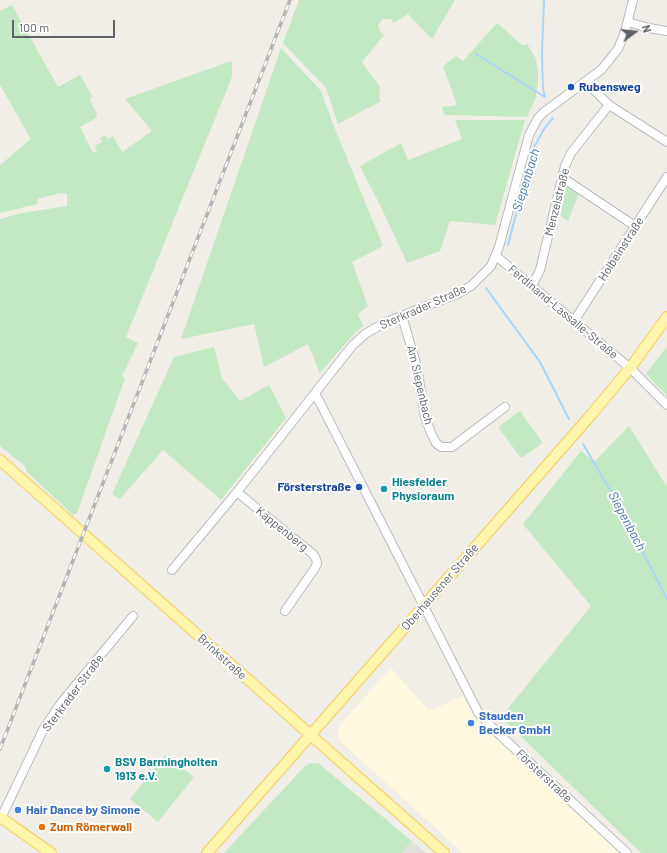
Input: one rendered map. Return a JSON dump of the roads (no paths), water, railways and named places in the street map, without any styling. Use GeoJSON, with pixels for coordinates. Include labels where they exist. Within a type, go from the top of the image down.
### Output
{"type":"FeatureCollection","features":[{"type":"Feature","properties":{"kind":"main road","name":"Oberhausener Straße"},"geometry":{"type":"LineString","coordinates":[[207,853],[591,415],[630,368],[667,317]]}},
{"type":"Feature","properties":{"kind":"main road","name":"Brinkstraße"},"geometry":{"type":"LineString","coordinates":[[0,460],[444,853]]}},
{"type":"Feature","properties":{"kind":"main road"},"geometry":{"type":"LineString","coordinates":[[0,818],[51,853]]}},
{"type":"Feature","properties":{"kind":"street","name":"Sterkrader Straße"},"geometry":{"type":"LineString","coordinates":[[172,570],[237,492],[352,346],[365,334],[384,323],[459,293],[471,286],[491,266],[496,256],[529,135],[538,118],[601,70],[614,54],[626,32],[633,0]]}},
{"type":"Feature","properties":{"kind":"street"},"geometry":{"type":"LineString","coordinates":[[628,22],[667,31]]}},
{"type":"Feature","properties":{"kind":"street"},"geometry":{"type":"LineString","coordinates":[[586,82],[609,105],[667,142]]}},
{"type":"Feature","properties":{"kind":"street","name":"Menzelstraße"},"geometry":{"type":"LineString","coordinates":[[532,286],[540,270],[565,166],[571,153],[609,105]]}},
{"type":"Feature","properties":{"kind":"street","name":"Holbeinstraße"},"geometry":{"type":"LineString","coordinates":[[574,321],[667,177]]}},
{"type":"Feature","properties":{"kind":"street"},"geometry":{"type":"LineString","coordinates":[[563,178],[635,226]]}},
{"type":"Feature","properties":{"kind":"street","name":"Ferdinand-Lassalle-Straße"},"geometry":{"type":"LineString","coordinates":[[496,256],[630,368],[667,405]]}},
{"type":"Feature","properties":{"kind":"street","name":"Am Siepenbach"},"geometry":{"type":"LineString","coordinates":[[402,316],[417,367],[425,417],[436,443],[441,447],[452,447],[506,407]]}},
{"type":"Feature","properties":{"kind":"street","name":"Försterstraße"},"geometry":{"type":"LineString","coordinates":[[315,393],[479,714],[628,853]]}},
{"type":"Feature","properties":{"kind":"street","name":"Kappenberg"},"geometry":{"type":"LineString","coordinates":[[237,492],[312,554],[316,559],[317,563],[315,568],[285,611]]}},
{"type":"Feature","properties":{"kind":"street","name":"Sterkrader Straße"},"geometry":{"type":"LineString","coordinates":[[0,818],[43,730],[62,703],[133,616]]}},
{"type":"Feature","properties":{"kind":"waterway","name":"Siepenbach"},"geometry":{"type":"LineString","coordinates":[[544,0],[542,52],[543,89],[545,97]]}},
{"type":"Feature","properties":{"kind":"waterway"},"geometry":{"type":"LineString","coordinates":[[476,54],[545,97]]}},
{"type":"Feature","properties":{"kind":"waterway","name":"Siepenbach"},"geometry":{"type":"LineString","coordinates":[[508,245],[533,149],[544,129],[553,118]]}},
{"type":"Feature","properties":{"kind":"waterway","name":"Siepenbach"},"geometry":{"type":"LineString","coordinates":[[486,288],[540,362],[569,419]]}},
{"type":"Feature","properties":{"kind":"waterway","name":"Siepenbach"},"geometry":{"type":"LineString","coordinates":[[583,444],[624,514],[667,599]]}},
{"type":"Feature","properties":{"kind":"railway"},"geometry":{"type":"LineString","coordinates":[[0,749],[290,0]]}},
{"type":"Feature","properties":{"kind":"place","name":"Rubensweg"},"geometry":{"type":"Point","coordinates":[571,87]}},
{"type":"Feature","properties":{"kind":"place","name":"Försterstraße"},"geometry":{"type":"Point","coordinates":[359,487]}},
{"type":"Feature","properties":{"kind":"place","name":"Hiesfelder Physioraum"},"geometry":{"type":"Point","coordinates":[384,489]}},
{"type":"Feature","properties":{"kind":"place","name":"Stauden Becker GmbH"},"geometry":{"type":"Point","coordinates":[471,723]}},
{"type":"Feature","properties":{"kind":"place","name":"BSV Barmingholten 1913 e.V."},"geometry":{"type":"Point","coordinates":[107,769]}},
{"type":"Feature","properties":{"kind":"place","name":"Hair Dance by Simone"},"geometry":{"type":"Point","coordinates":[18,810]}},
{"type":"Feature","properties":{"kind":"place","name":"Zum Römerwall"},"geometry":{"type":"Point","coordinates":[42,827]}}]}
